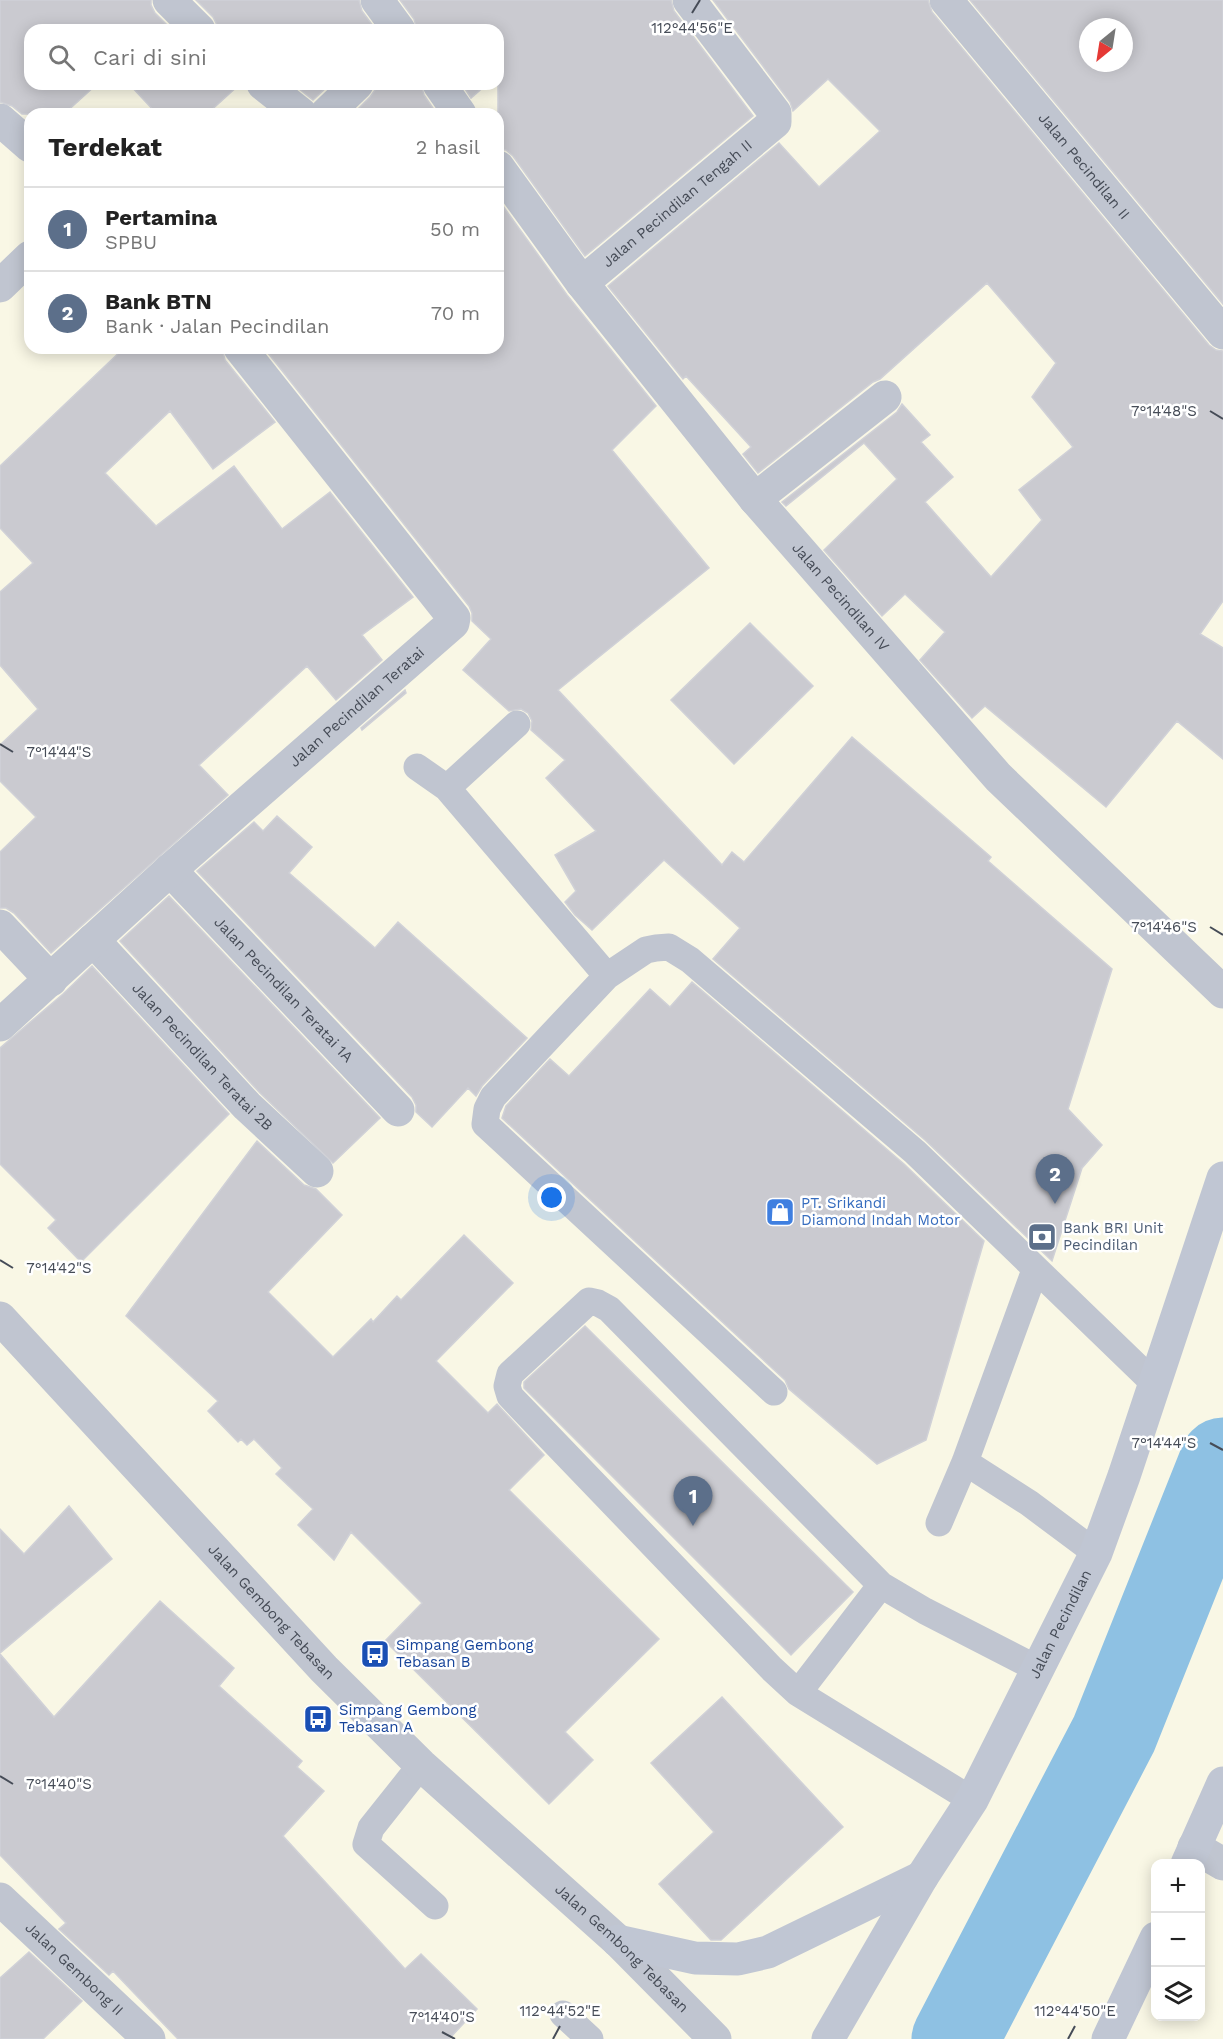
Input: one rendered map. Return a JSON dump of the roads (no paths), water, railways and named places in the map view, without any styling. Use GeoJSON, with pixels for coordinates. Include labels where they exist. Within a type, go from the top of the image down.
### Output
{"type":"FeatureCollection","features":[{"type":"Feature","properties":{"kind":"main road","name":"Jalan Pecindilan"},"geometry":{"type":"LineString","coordinates":[[828,2039],[922,1877],[972,1800],[1096,1553],[1223,1178]]}},
{"type":"Feature","properties":{"kind":"main road"},"geometry":{"type":"LineString","coordinates":[[1190,1855],[1223,1783]]}},
{"type":"Feature","properties":{"kind":"main road"},"geometry":{"type":"LineString","coordinates":[[618,1941],[695,1958],[738,1959],[768,1952],[922,1877]]}},
{"type":"Feature","properties":{"kind":"main road"},"geometry":{"type":"LineString","coordinates":[[1108,2039],[1151,1947]]}},
{"type":"Feature","properties":{"kind":"street"},"geometry":{"type":"LineString","coordinates":[[169,0],[193,24]]}},
{"type":"Feature","properties":{"kind":"street"},"geometry":{"type":"LineString","coordinates":[[377,0],[395,24]]}},
{"type":"Feature","properties":{"kind":"street","name":"Jalan Pecindilan Tengah II"},"geometry":{"type":"LineString","coordinates":[[582,284],[773,125],[776,118],[776,113],[688,0]]}},
{"type":"Feature","properties":{"kind":"street","name":"Jalan Pecindilan II"},"geometry":{"type":"LineString","coordinates":[[946,0],[1223,333]]}},
{"type":"Feature","properties":{"kind":"street"},"geometry":{"type":"LineString","coordinates":[[270,90],[293,108]]}},
{"type":"Feature","properties":{"kind":"street"},"geometry":{"type":"LineString","coordinates":[[332,108],[351,90]]}},
{"type":"Feature","properties":{"kind":"street"},"geometry":{"type":"LineString","coordinates":[[442,90],[456,108]]}},
{"type":"Feature","properties":{"kind":"street"},"geometry":{"type":"LineString","coordinates":[[0,120],[24,141]]}},
{"type":"Feature","properties":{"kind":"street","name":"Jalan Pecindilan IV"},"geometry":{"type":"LineString","coordinates":[[504,174],[582,284],[755,499],[998,777],[1223,992]]}},
{"type":"Feature","properties":{"kind":"street"},"geometry":{"type":"LineString","coordinates":[[0,286],[24,263]]}},
{"type":"Feature","properties":{"kind":"street","name":"Jalan Pecindilan Teratai"},"geometry":{"type":"LineString","coordinates":[[0,1025],[170,870],[453,623],[454,620],[245,354]]}},
{"type":"Feature","properties":{"kind":"street"},"geometry":{"type":"LineString","coordinates":[[755,499],[885,397]]}},
{"type":"Feature","properties":{"kind":"street","name":"Jalan Pecindilan Teratai 1A"},"geometry":{"type":"LineString","coordinates":[[170,870],[398,1110]]}},
{"type":"Feature","properties":{"kind":"street"},"geometry":{"type":"LineString","coordinates":[[0,926],[51,980]]}},
{"type":"Feature","properties":{"kind":"street","name":"Jalan Pecindilan Teratai 2B"},"geometry":{"type":"LineString","coordinates":[[93,940],[248,1106],[317,1171]]}},
{"type":"Feature","properties":{"kind":"street","name":"Jalan Gembong Tebasan"},"geometry":{"type":"LineString","coordinates":[[0,1317],[324,1669],[421,1765],[618,1941],[715,2039]]}},
{"type":"Feature","properties":{"kind":"street"},"geometry":{"type":"LineString","coordinates":[[1190,1855],[1223,1864]]}},
{"type":"Feature","properties":{"kind":"street","name":"Jalan Gembong II"},"geometry":{"type":"LineString","coordinates":[[0,1899],[149,2039]]}},
{"type":"Feature","properties":{"kind":"lane"},"geometry":{"type":"LineString","coordinates":[[447,788],[517,724]]}},
{"type":"Feature","properties":{"kind":"lane"},"geometry":{"type":"LineString","coordinates":[[417,767],[447,788],[607,976]]}},
{"type":"Feature","properties":{"kind":"lane"},"geometry":{"type":"LineString","coordinates":[[774,1392],[485,1124],[487,1109],[493,1097],[607,976],[646,950],[669,947],[676,951],[915,1152],[1155,1384]]}},
{"type":"Feature","properties":{"kind":"lane"},"geometry":{"type":"LineString","coordinates":[[939,1523],[965,1462],[1035,1270]]}},
{"type":"Feature","properties":{"kind":"lane"},"geometry":{"type":"LineString","coordinates":[[972,1800],[798,1693],[772,1669],[510,1396],[507,1386],[510,1374],[589,1301],[609,1309],[881,1585],[925,1611],[1038,1669]]}},
{"type":"Feature","properties":{"kind":"lane"},"geometry":{"type":"LineString","coordinates":[[965,1462],[1029,1503],[1096,1553]]}},
{"type":"Feature","properties":{"kind":"lane"},"geometry":{"type":"LineString","coordinates":[[798,1693],[881,1585]]}},
{"type":"Feature","properties":{"kind":"lane"},"geometry":{"type":"LineString","coordinates":[[421,1765],[371,1827],[366,1844],[435,1906]]}},
{"type":"Feature","properties":{"kind":"lane"},"geometry":{"type":"LineString","coordinates":[[564,2014],[590,2039]]}},
{"type":"Feature","properties":{"kind":"waterway"},"geometry":{"type":"LineString","coordinates":[[955,2039],[1114,1734],[1223,1461]]}},
{"type":"Feature","properties":{"kind":"place","name":"Bank BTN"},"geometry":{"type":"Point","coordinates":[1055,1204]}},
{"type":"Feature","properties":{"kind":"place","name":"PT. Srikandi Diamond Indah Motor"},"geometry":{"type":"Point","coordinates":[780,1212]}},
{"type":"Feature","properties":{"kind":"place","name":"Bank BRI Unit Pecindilan"},"geometry":{"type":"Point","coordinates":[1042,1237]}},
{"type":"Feature","properties":{"kind":"place","name":"Pertamina"},"geometry":{"type":"Point","coordinates":[693,1526]}},
{"type":"Feature","properties":{"kind":"place","name":"Simpang Gembong Tebasan B"},"geometry":{"type":"Point","coordinates":[375,1654]}},
{"type":"Feature","properties":{"kind":"place","name":"Simpang Gembong Tebasan A"},"geometry":{"type":"Point","coordinates":[318,1719]}}]}
